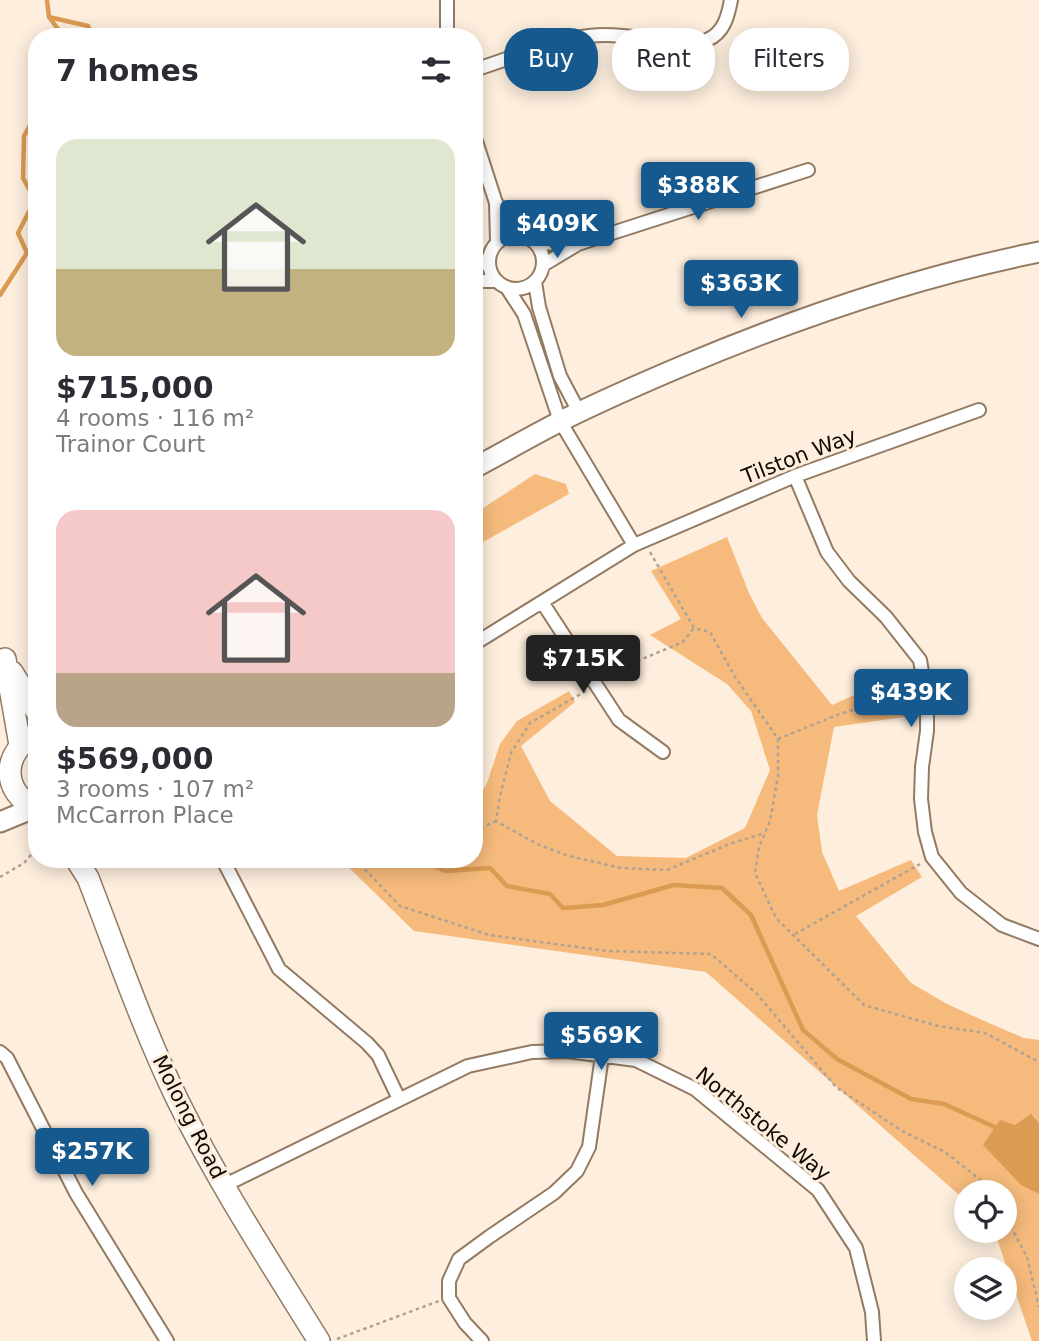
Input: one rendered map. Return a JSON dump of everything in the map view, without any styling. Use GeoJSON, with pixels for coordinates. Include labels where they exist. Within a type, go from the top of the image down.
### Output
{"type":"FeatureCollection","features":[{"type":"Feature","properties":{"kind":"highway"},"geometry":{"type":"LineString","coordinates":[[3,653],[28,699]]}},
{"type":"Feature","properties":{"kind":"highway"},"geometry":{"type":"LineString","coordinates":[[3,653],[28,740],[11,761],[5,783],[28,803]]}},
{"type":"Feature","properties":{"kind":"highway","name":"Molong Road"},"geometry":{"type":"LineString","coordinates":[[87,869],[145,1027],[178,1101],[223,1186],[319,1341]]}},
{"type":"Feature","properties":{"kind":"main road"},"geometry":{"type":"LineString","coordinates":[[483,463],[579,412],[724,348],[808,316],[940,275],[1039,252]]}},
{"type":"Feature","properties":{"kind":"main road"},"geometry":{"type":"LineString","coordinates":[[0,822],[28,811]]}},
{"type":"Feature","properties":{"kind":"street"},"geometry":{"type":"LineString","coordinates":[[447,0],[447,28]]}},
{"type":"Feature","properties":{"kind":"street"},"geometry":{"type":"LineString","coordinates":[[483,67],[568,40],[590,36],[612,35],[686,43],[708,40],[723,28],[731,0]]}},
{"type":"Feature","properties":{"kind":"street"},"geometry":{"type":"LineString","coordinates":[[483,163],[496,203],[497,242]]}},
{"type":"Feature","properties":{"kind":"street"},"geometry":{"type":"LineString","coordinates":[[544,265],[578,244],[808,170]]}},
{"type":"Feature","properties":{"kind":"street"},"geometry":{"type":"LineString","coordinates":[[483,282],[517,289],[526,288],[539,277],[544,265],[542,253],[536,243],[523,235],[496,203]]}},
{"type":"Feature","properties":{"kind":"street"},"geometry":{"type":"LineString","coordinates":[[523,235],[509,235],[497,242],[491,249],[489,267],[524,314],[560,421],[639,543]]}},
{"type":"Feature","properties":{"kind":"street"},"geometry":{"type":"LineString","coordinates":[[536,243],[578,244]]}},
{"type":"Feature","properties":{"kind":"street"},"geometry":{"type":"LineString","coordinates":[[483,262],[489,258]]}},
{"type":"Feature","properties":{"kind":"street"},"geometry":{"type":"LineString","coordinates":[[535,282],[539,307],[560,376],[579,412]]}},
{"type":"Feature","properties":{"kind":"street","name":"Tilston Way"},"geometry":{"type":"LineString","coordinates":[[483,638],[639,543],[795,476],[979,410]]}},
{"type":"Feature","properties":{"kind":"street"},"geometry":{"type":"LineString","coordinates":[[795,476],[827,552],[849,581],[886,617],[920,660],[927,701],[928,731],[920,799],[932,857],[961,893],[1002,925],[1039,939]]}},
{"type":"Feature","properties":{"kind":"street"},"geometry":{"type":"LineString","coordinates":[[542,602],[619,720],[663,752]]}},
{"type":"Feature","properties":{"kind":"street"},"geometry":{"type":"LineString","coordinates":[[227,868],[279,969],[368,1043],[378,1055],[399,1099]]}},
{"type":"Feature","properties":{"kind":"street","name":"Northstoke Way"},"geometry":{"type":"LineString","coordinates":[[223,1186],[468,1066],[532,1052],[568,1051],[636,1060],[695,1088],[818,1190],[856,1248],[872,1312],[874,1341]]}},
{"type":"Feature","properties":{"kind":"street"},"geometry":{"type":"LineString","coordinates":[[0,1052],[7,1058],[75,1192],[167,1341]]}},
{"type":"Feature","properties":{"kind":"street"},"geometry":{"type":"LineString","coordinates":[[482,1341],[465,1323],[449,1298],[449,1281],[460,1259],[554,1192],[577,1171],[589,1147],[602,1056]]}},
{"type":"Feature","properties":{"kind":"path"},"geometry":{"type":"LineString","coordinates":[[639,543],[694,628],[710,632],[735,677],[778,739],[778,776],[770,821],[758,846],[755,873],[776,918],[864,1005],[938,1026],[985,1033],[1039,1062]]}},
{"type":"Feature","properties":{"kind":"path"},"geometry":{"type":"LineString","coordinates":[[496,821],[511,753],[530,723],[635,663],[683,642],[694,628]]}},
{"type":"Feature","properties":{"kind":"path"},"geometry":{"type":"LineString","coordinates":[[778,739],[837,715],[924,687]]}},
{"type":"Feature","properties":{"kind":"path"},"geometry":{"type":"LineString","coordinates":[[483,827],[496,821]]}},
{"type":"Feature","properties":{"kind":"path"},"geometry":{"type":"LineString","coordinates":[[496,821],[537,844],[569,856],[621,869],[667,870],[732,843],[765,834]]}},
{"type":"Feature","properties":{"kind":"path"},"geometry":{"type":"LineString","coordinates":[[794,935],[932,857]]}},
{"type":"Feature","properties":{"kind":"path"},"geometry":{"type":"LineString","coordinates":[[0,877],[28,858]]}},
{"type":"Feature","properties":{"kind":"path"},"geometry":{"type":"LineString","coordinates":[[364,868],[400,906],[489,936],[607,950],[711,954],[757,994],[836,1087],[902,1131],[945,1153],[980,1180]]}},
{"type":"Feature","properties":{"kind":"path"},"geometry":{"type":"LineString","coordinates":[[1017,1238],[1027,1257],[1039,1307]]}},
{"type":"Feature","properties":{"kind":"path"},"geometry":{"type":"LineString","coordinates":[[330,1341],[449,1298]]}},
{"type":"Feature","properties":{"kind":"shaded area"},"geometry":{"type":"Polygon","coordinates":[[[535,474],[566,484],[569,494],[483,542],[483,508],[535,474]]]}},
{"type":"Feature","properties":{"kind":"shaded area"},"geometry":{"type":"Polygon","coordinates":[[[727,537],[762,618],[832,705],[902,674],[910,695],[911,716],[834,727],[817,815],[822,852],[839,891],[911,860],[922,877],[856,916],[911,983],[982,1020],[1024,1038],[1039,1040],[1039,1341],[1032,1341],[1017,1297],[1017,1257],[1003,1257],[998,1243],[1017,1243],[1017,1180],[954,1180],[954,1190],[706,972],[414,931],[349,868],[483,868],[483,790],[500,744],[517,721],[569,691],[575,702],[521,746],[550,801],[617,856],[686,858],[745,828],[770,770],[751,711],[727,684],[650,635],[681,619],[651,571],[727,537]]]}},
{"type":"Feature","properties":{"kind":"shaded area"},"geometry":{"type":"Polygon","coordinates":[[[1031,1114],[1039,1123],[1039,1194],[1021,1185],[983,1145],[1000,1120],[1015,1125],[1031,1114]]]}},
{"type":"Feature","properties":{"kind":"waterway"},"geometry":{"type":"LineString","coordinates":[[47,0],[49,17],[57,28]]}},
{"type":"Feature","properties":{"kind":"waterway"},"geometry":{"type":"LineString","coordinates":[[49,17],[89,28]]}},
{"type":"Feature","properties":{"kind":"waterway"},"geometry":{"type":"LineString","coordinates":[[28,129],[24,136],[23,178],[28,187]]}},
{"type":"Feature","properties":{"kind":"waterway"},"geometry":{"type":"LineString","coordinates":[[0,295],[27,253],[18,233],[28,214]]}},
{"type":"Feature","properties":{"kind":"waterway"},"geometry":{"type":"LineString","coordinates":[[439,868],[445,871],[490,868],[507,886],[550,894],[563,908],[603,905],[674,885],[722,888],[751,915],[803,1030],[837,1059],[911,1099],[944,1104],[999,1129]]}}]}
